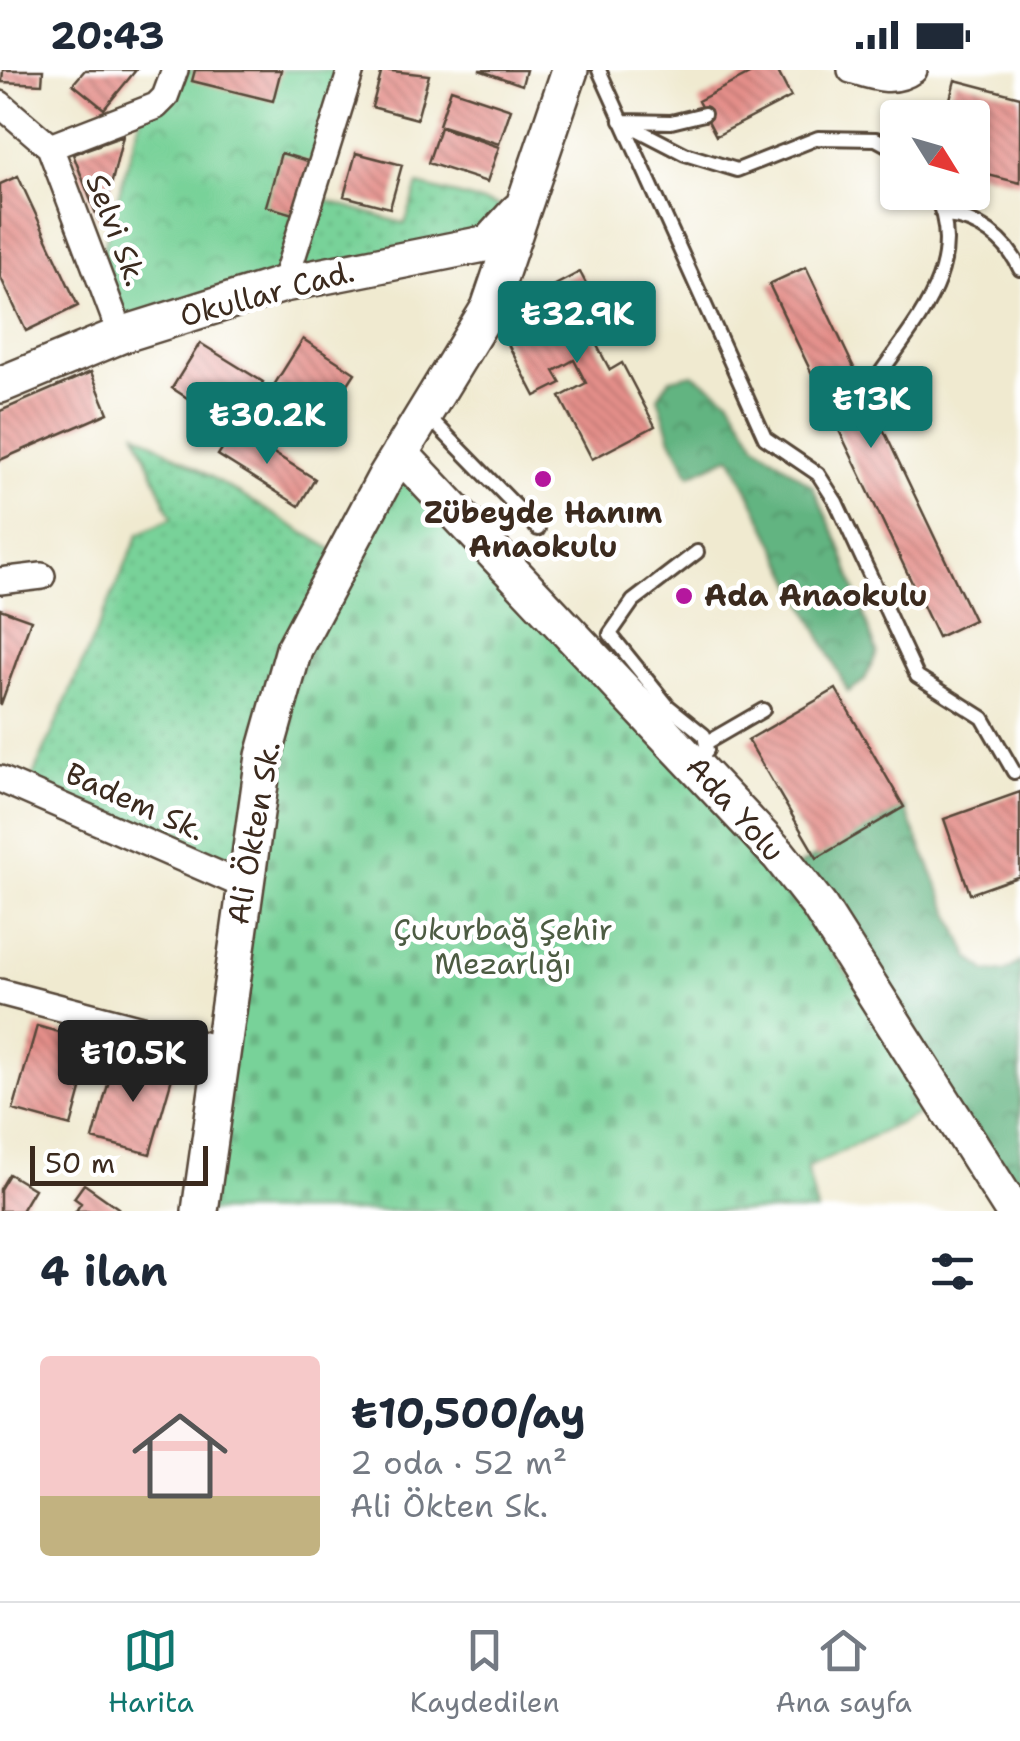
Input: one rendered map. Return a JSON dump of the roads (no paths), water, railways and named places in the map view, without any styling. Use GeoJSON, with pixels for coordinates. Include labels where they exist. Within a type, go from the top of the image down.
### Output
{"type":"FeatureCollection","features":[{"type":"Feature","properties":{"kind":"street","name":"Selvi Sk."},"geometry":{"type":"LineString","coordinates":[[50,147],[156,106],[166,97],[175,70]]}},
{"type":"Feature","properties":{"kind":"street"},"geometry":{"type":"LineString","coordinates":[[284,284],[351,70]]}},
{"type":"Feature","properties":{"kind":"street","name":"Ali Ökten Sk."},"geometry":{"type":"LineString","coordinates":[[200,1211],[264,756],[294,649],[392,466],[483,318],[499,284],[570,70]]}},
{"type":"Feature","properties":{"kind":"street"},"geometry":{"type":"LineString","coordinates":[[851,70],[880,79],[902,78],[914,70]]}},
{"type":"Feature","properties":{"kind":"street","name":"Selvi Sk."},"geometry":{"type":"LineString","coordinates":[[0,104],[50,147],[120,335]]}},
{"type":"Feature","properties":{"kind":"street","name":"Okullar Cad."},"geometry":{"type":"LineString","coordinates":[[0,386],[120,335],[284,284],[489,243],[525,202]]}},
{"type":"Feature","properties":{"kind":"street"},"geometry":{"type":"LineString","coordinates":[[436,254],[459,259],[475,273],[481,287],[483,318]]}},
{"type":"Feature","properties":{"kind":"street","name":"Ada Yolu"},"geometry":{"type":"LineString","coordinates":[[392,466],[700,754],[819,906],[1013,1211]]}},
{"type":"Feature","properties":{"kind":"street"},"geometry":{"type":"LineString","coordinates":[[0,580],[42,576]]}},
{"type":"Feature","properties":{"kind":"street","name":"Badem Sk."},"geometry":{"type":"LineString","coordinates":[[0,779],[243,885]]}},
{"type":"Feature","properties":{"kind":"street"},"geometry":{"type":"LineString","coordinates":[[0,992],[222,1050]]}},
{"type":"Feature","properties":{"kind":"lane"},"geometry":{"type":"LineString","coordinates":[[599,70],[765,438],[818,474],[836,502],[918,676],[982,718],[1014,772]]}},
{"type":"Feature","properties":{"kind":"lane"},"geometry":{"type":"LineString","coordinates":[[621,121],[671,122],[704,114]]}},
{"type":"Feature","properties":{"kind":"lane"},"geometry":{"type":"LineString","coordinates":[[621,121],[685,154],[737,170],[818,138],[880,141]]}},
{"type":"Feature","properties":{"kind":"lane"},"geometry":{"type":"LineString","coordinates":[[879,375],[922,317],[938,283],[948,253],[943,210]]}},
{"type":"Feature","properties":{"kind":"lane"},"geometry":{"type":"LineString","coordinates":[[946,216],[964,217],[997,238],[1020,269]]}},
{"type":"Feature","properties":{"kind":"lane"},"geometry":{"type":"LineString","coordinates":[[424,412],[538,530]]}},
{"type":"Feature","properties":{"kind":"lane"},"geometry":{"type":"LineString","coordinates":[[697,552],[633,601],[610,634],[668,706],[704,735],[700,754]]}},
{"type":"Feature","properties":{"kind":"lane"},"geometry":{"type":"LineString","coordinates":[[700,754],[762,710]]}},
{"type":"Feature","properties":{"kind":"place","name":"Zübeyde Hanım Anaokulu"},"geometry":{"type":"Point","coordinates":[543,479]}},
{"type":"Feature","properties":{"kind":"place","name":"Ada Anaokulu"},"geometry":{"type":"Point","coordinates":[684,596]}},
{"type":"Feature","properties":{"kind":"park label","name":"Çukurbağ Şehir Mezarlığı"},"geometry":{"type":"Point","coordinates":[503,947]}}]}
